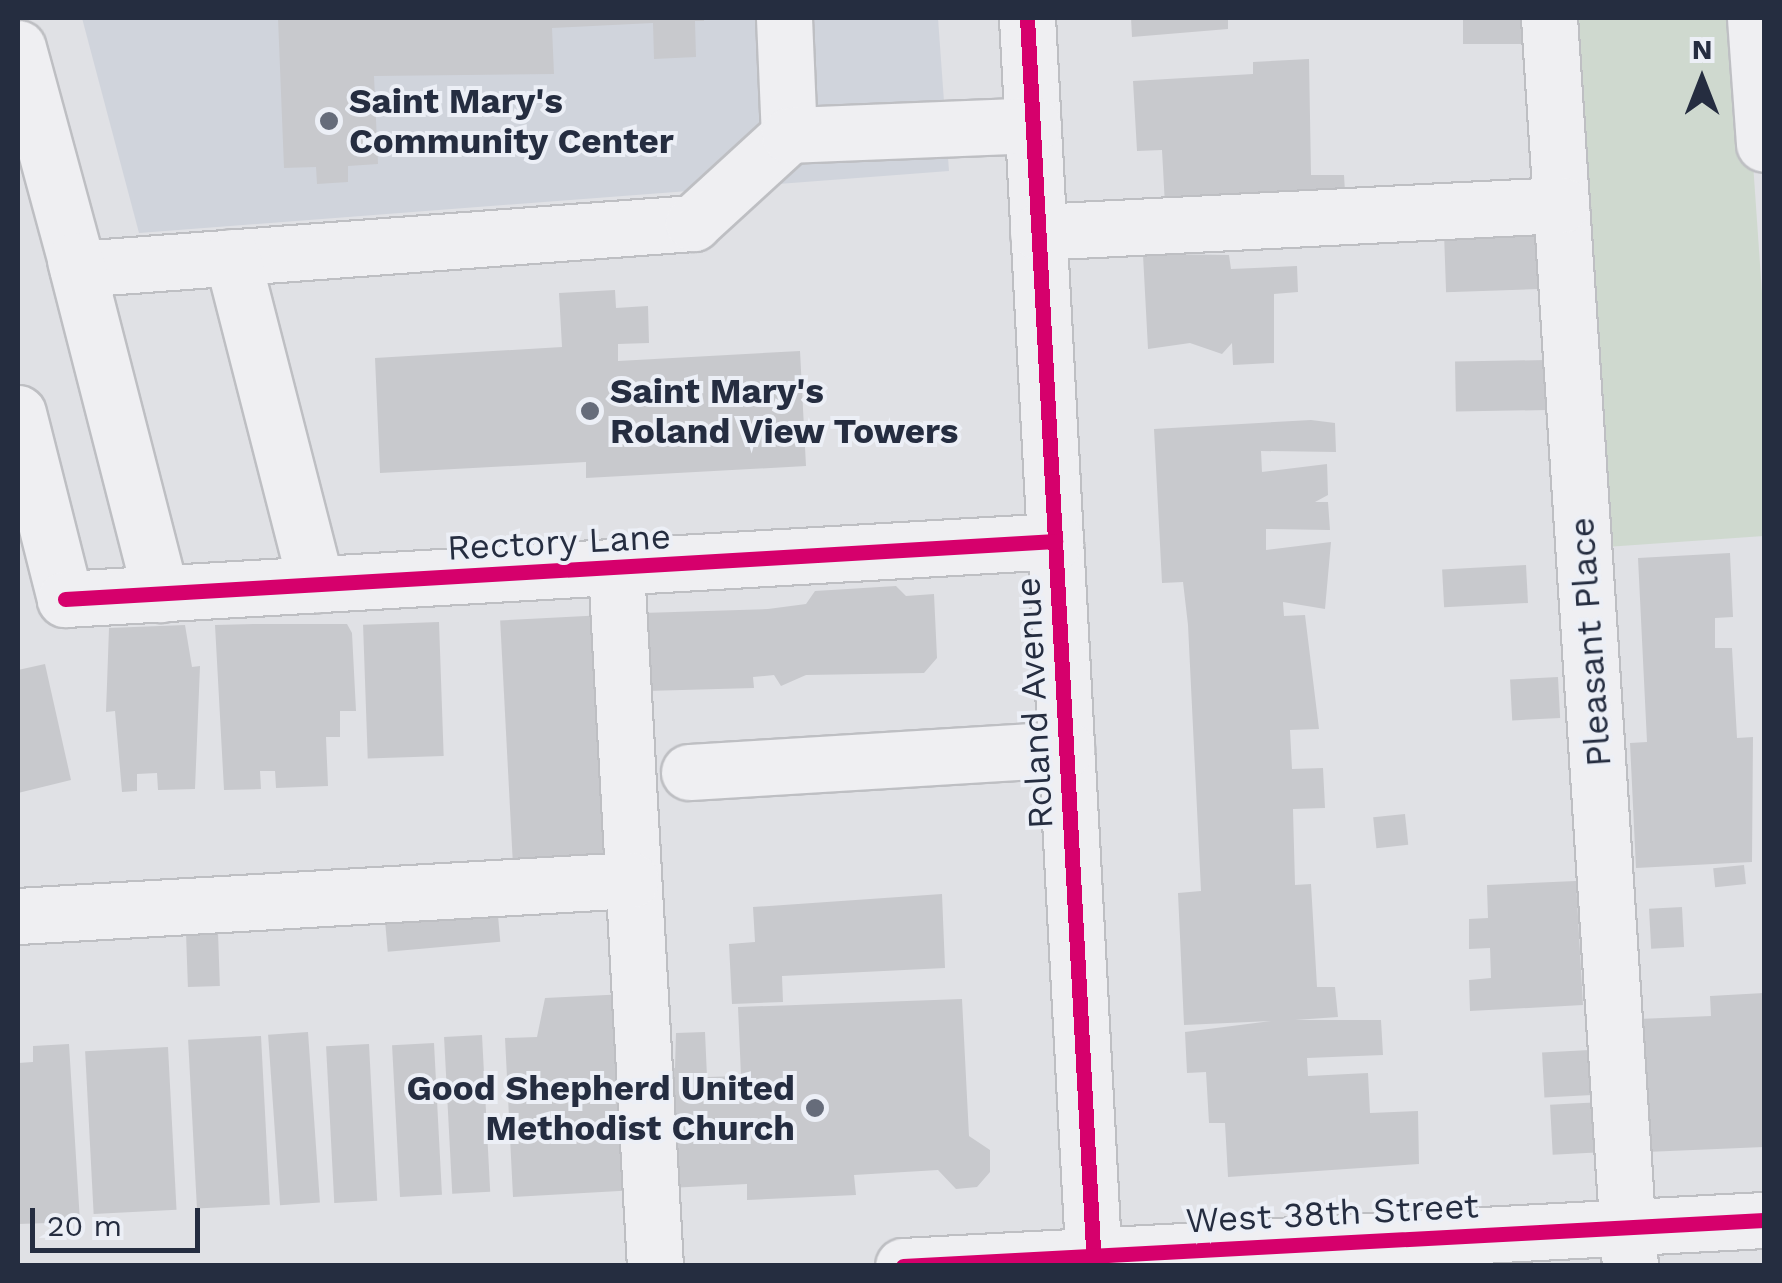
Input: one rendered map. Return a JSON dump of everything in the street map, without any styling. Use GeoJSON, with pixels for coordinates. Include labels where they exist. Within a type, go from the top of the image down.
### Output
{"type":"FeatureCollection","features":[{"type":"Feature","properties":{"kind":"street"},"geometry":{"type":"LineString","coordinates":[[784,18],[789,136]]}},
{"type":"Feature","properties":{"kind":"street","name":"Roland Avenue"},"geometry":{"type":"LineString","coordinates":[[1028,18],[1094,1260]]}},
{"type":"Feature","properties":{"kind":"street","name":"Pleasant Place"},"geometry":{"type":"LineString","coordinates":[[1549,18],[1629,1246]]}},
{"type":"Feature","properties":{"kind":"street"},"geometry":{"type":"LineString","coordinates":[[1755,18],[1764,144]]}},
{"type":"Feature","properties":{"kind":"street"},"geometry":{"type":"LineString","coordinates":[[18,48],[161,594]]}},
{"type":"Feature","properties":{"kind":"street"},"geometry":{"type":"LineString","coordinates":[[76,260],[78,268],[693,222],[789,136],[1034,125]]}},
{"type":"Feature","properties":{"kind":"street"},"geometry":{"type":"LineString","coordinates":[[1038,232],[1561,205]]}},
{"type":"Feature","properties":{"kind":"street"},"geometry":{"type":"LineString","coordinates":[[232,257],[316,584]]}},
{"type":"Feature","properties":{"kind":"street","name":"Rectory Lane"},"geometry":{"type":"LineString","coordinates":[[18,413],[65,600],[1055,541]]}},
{"type":"Feature","properties":{"kind":"street"},"geometry":{"type":"LineString","coordinates":[[616,570],[655,1266]]}},
{"type":"Feature","properties":{"kind":"street"},"geometry":{"type":"LineString","coordinates":[[689,772],[1066,750]]}},
{"type":"Feature","properties":{"kind":"street"},"geometry":{"type":"LineString","coordinates":[[18,916],[631,880]]}},
{"type":"Feature","properties":{"kind":"street","name":"West 38th Street"},"geometry":{"type":"LineString","coordinates":[[902,1266],[1629,1246],[1764,1220]]}},
{"type":"Feature","properties":{"kind":"shaded area"},"geometry":{"type":"Polygon","coordinates":[[[82,18],[938,18],[949,171],[139,233],[82,18]]]}},
{"type":"Feature","properties":{"kind":"shaded area"},"geometry":{"type":"Polygon","coordinates":[[[1574,18],[1743,18],[1764,322],[1764,536],[1606,547],[1574,18]]]}},
{"type":"Feature","properties":{"kind":"building","name":"Saint Mary's Community Center"},"geometry":{"type":"Polygon","coordinates":[[[278,18],[704,21],[695,21],[696,57],[654,59],[653,23],[552,28],[554,74],[374,76],[378,164],[348,166],[348,182],[317,184],[316,167],[284,168],[278,18]]]}},
{"type":"Feature","properties":{"kind":"building"},"geometry":{"type":"Polygon","coordinates":[[[1131,18],[1228,18],[1228,29],[1132,37],[1131,18]]]}},
{"type":"Feature","properties":{"kind":"building"},"geometry":{"type":"Polygon","coordinates":[[[1463,18],[1522,18],[1522,44],[1463,44],[1463,18]]]}},
{"type":"Feature","properties":{"kind":"building"},"geometry":{"type":"Polygon","coordinates":[[[1309,59],[1311,175],[1344,175],[1346,208],[1166,224],[1162,150],[1137,151],[1133,81],[1253,74],[1253,62],[1309,59]]]}},
{"type":"Feature","properties":{"kind":"building"},"geometry":{"type":"Polygon","coordinates":[[[1536,231],[1538,289],[1446,292],[1444,234],[1536,231]]]}},
{"type":"Feature","properties":{"kind":"building"},"geometry":{"type":"Polygon","coordinates":[[[1143,255],[1229,255],[1231,269],[1297,266],[1298,292],[1274,294],[1274,363],[1233,365],[1232,343],[1222,354],[1190,343],[1148,349],[1143,255]]]}},
{"type":"Feature","properties":{"kind":"building","name":"Saint Mary's Roland View Towers"},"geometry":{"type":"Polygon","coordinates":[[[615,290],[616,308],[648,306],[649,343],[618,344],[618,361],[800,351],[806,466],[586,478],[586,462],[380,473],[375,358],[562,347],[559,293],[615,290]]]}},
{"type":"Feature","properties":{"kind":"building"},"geometry":{"type":"Polygon","coordinates":[[[1547,360],[1548,410],[1456,412],[1455,362],[1547,360]]]}},
{"type":"Feature","properties":{"kind":"building"},"geometry":{"type":"Polygon","coordinates":[[[1311,420],[1335,423],[1336,452],[1261,451],[1262,472],[1327,464],[1328,495],[1315,502],[1328,502],[1330,530],[1266,529],[1266,550],[1331,542],[1325,609],[1283,602],[1284,616],[1305,615],[1319,729],[1290,730],[1292,769],[1323,768],[1325,808],[1293,809],[1295,885],[1311,884],[1317,987],[1335,987],[1338,1017],[1295,1020],[1381,1020],[1383,1055],[1307,1058],[1308,1076],[1368,1073],[1370,1113],[1418,1111],[1419,1164],[1228,1177],[1225,1123],[1209,1123],[1206,1072],[1187,1073],[1185,1032],[1271,1021],[1184,1025],[1178,893],[1201,891],[1188,625],[1183,582],[1162,583],[1154,429],[1311,420]]]}},
{"type":"Feature","properties":{"kind":"building"},"geometry":{"type":"Polygon","coordinates":[[[1730,553],[1733,617],[1715,618],[1715,648],[1732,648],[1737,738],[1753,737],[1752,862],[1636,868],[1630,743],[1647,742],[1638,558],[1730,553]]]}},
{"type":"Feature","properties":{"kind":"building"},"geometry":{"type":"Polygon","coordinates":[[[1526,565],[1528,603],[1444,607],[1442,569],[1526,565]]]}},
{"type":"Feature","properties":{"kind":"building"},"geometry":{"type":"Polygon","coordinates":[[[896,586],[906,596],[934,594],[937,658],[924,673],[806,675],[781,686],[774,675],[753,677],[754,688],[646,691],[642,613],[768,609],[806,604],[815,591],[896,586]]]}},
{"type":"Feature","properties":{"kind":"building"},"geometry":{"type":"Polygon","coordinates":[[[605,615],[618,861],[513,866],[500,620],[605,615]]]}},
{"type":"Feature","properties":{"kind":"building"},"geometry":{"type":"Polygon","coordinates":[[[439,622],[444,756],[368,759],[363,625],[439,622]]]}},
{"type":"Feature","properties":{"kind":"building"},"geometry":{"type":"Polygon","coordinates":[[[347,624],[352,633],[356,711],[340,711],[340,737],[326,737],[328,786],[276,788],[275,771],[260,771],[261,789],[224,790],[215,625],[347,624]]]}},
{"type":"Feature","properties":{"kind":"building"},"geometry":{"type":"Polygon","coordinates":[[[185,625],[192,667],[200,666],[195,789],[158,790],[157,773],[137,774],[137,791],[122,792],[115,711],[106,712],[109,628],[185,625]]]}},
{"type":"Feature","properties":{"kind":"building"},"geometry":{"type":"Polygon","coordinates":[[[45,664],[71,780],[18,793],[18,670],[45,664]]]}},
{"type":"Feature","properties":{"kind":"building"},"geometry":{"type":"Polygon","coordinates":[[[1558,677],[1560,718],[1512,720],[1510,680],[1558,677]]]}},
{"type":"Feature","properties":{"kind":"building"},"geometry":{"type":"Polygon","coordinates":[[[1405,814],[1408,845],[1376,848],[1373,817],[1405,814]]]}},
{"type":"Feature","properties":{"kind":"building"},"geometry":{"type":"Polygon","coordinates":[[[1744,865],[1746,884],[1715,887],[1713,868],[1744,865]]]}},
{"type":"Feature","properties":{"kind":"building"},"geometry":{"type":"Polygon","coordinates":[[[1576,881],[1583,1005],[1470,1011],[1469,980],[1491,978],[1490,948],[1469,949],[1469,919],[1488,918],[1487,885],[1576,881]]]}},
{"type":"Feature","properties":{"kind":"building"},"geometry":{"type":"Polygon","coordinates":[[[942,894],[945,968],[782,976],[783,1002],[732,1004],[729,944],[755,942],[753,907],[942,894]]]}},
{"type":"Feature","properties":{"kind":"building"},"geometry":{"type":"Polygon","coordinates":[[[497,904],[500,942],[388,952],[384,914],[497,904]]]}},
{"type":"Feature","properties":{"kind":"building"},"geometry":{"type":"Polygon","coordinates":[[[1682,907],[1684,947],[1651,949],[1649,909],[1682,907]]]}},
{"type":"Feature","properties":{"kind":"building"},"geometry":{"type":"Polygon","coordinates":[[[218,932],[220,986],[188,987],[186,933],[218,932]]]}},
{"type":"Feature","properties":{"kind":"building"},"geometry":{"type":"Polygon","coordinates":[[[1764,993],[1764,1147],[1646,1152],[1638,1019],[1711,1016],[1710,996],[1764,993]]]}},
{"type":"Feature","properties":{"kind":"building"},"geometry":{"type":"Polygon","coordinates":[[[627,994],[637,1190],[513,1197],[505,1038],[537,1037],[545,998],[627,994]]]}},
{"type":"Feature","properties":{"kind":"building","name":"Good Shepherd United Methodist Church"},"geometry":{"type":"Polygon","coordinates":[[[962,999],[969,1136],[990,1150],[990,1172],[977,1187],[956,1189],[938,1170],[854,1175],[856,1195],[747,1200],[747,1184],[669,1188],[664,1069],[675,1068],[676,1033],[705,1032],[707,1077],[741,1076],[738,1007],[962,999]]]}},
{"type":"Feature","properties":{"kind":"building"},"geometry":{"type":"Polygon","coordinates":[[[308,1032],[320,1203],[280,1205],[268,1035],[308,1032]]]}},
{"type":"Feature","properties":{"kind":"building"},"geometry":{"type":"Polygon","coordinates":[[[482,1035],[490,1192],[452,1194],[444,1037],[482,1035]]]}},
{"type":"Feature","properties":{"kind":"building"},"geometry":{"type":"Polygon","coordinates":[[[261,1036],[270,1205],[197,1209],[188,1040],[261,1036]]]}},
{"type":"Feature","properties":{"kind":"building"},"geometry":{"type":"Polygon","coordinates":[[[434,1043],[442,1195],[400,1197],[392,1045],[434,1043]]]}},
{"type":"Feature","properties":{"kind":"building"},"geometry":{"type":"Polygon","coordinates":[[[69,1044],[80,1222],[18,1224],[18,1063],[33,1062],[33,1046],[69,1044]]]}},
{"type":"Feature","properties":{"kind":"building"},"geometry":{"type":"Polygon","coordinates":[[[369,1044],[377,1201],[334,1203],[326,1046],[369,1044]]]}},
{"type":"Feature","properties":{"kind":"building"},"geometry":{"type":"Polygon","coordinates":[[[168,1047],[177,1210],[94,1214],[85,1051],[168,1047]]]}},
{"type":"Feature","properties":{"kind":"building"},"geometry":{"type":"Polygon","coordinates":[[[1590,1050],[1592,1095],[1544,1097],[1542,1053],[1590,1050]]]}},
{"type":"Feature","properties":{"kind":"building"},"geometry":{"type":"Polygon","coordinates":[[[1603,1102],[1606,1152],[1553,1155],[1550,1105],[1603,1102]]]}},
{"type":"Feature","properties":{"kind":"cycle path"},"geometry":{"type":"LineString","coordinates":[[1027,18],[1094,1266]]}},
{"type":"Feature","properties":{"kind":"cycle path"},"geometry":{"type":"LineString","coordinates":[[65,599],[1055,541]]}},
{"type":"Feature","properties":{"kind":"cycle path"},"geometry":{"type":"LineString","coordinates":[[903,1266],[1764,1220]]}},
{"type":"Feature","properties":{"kind":"place","name":"Saint Mary's Community Center"},"geometry":{"type":"Point","coordinates":[329,121]}},
{"type":"Feature","properties":{"kind":"place","name":"Saint Mary's Roland View Towers"},"geometry":{"type":"Point","coordinates":[590,411]}},
{"type":"Feature","properties":{"kind":"place","name":"Good Shepherd United Methodist Church"},"geometry":{"type":"Point","coordinates":[815,1108]}}]}
